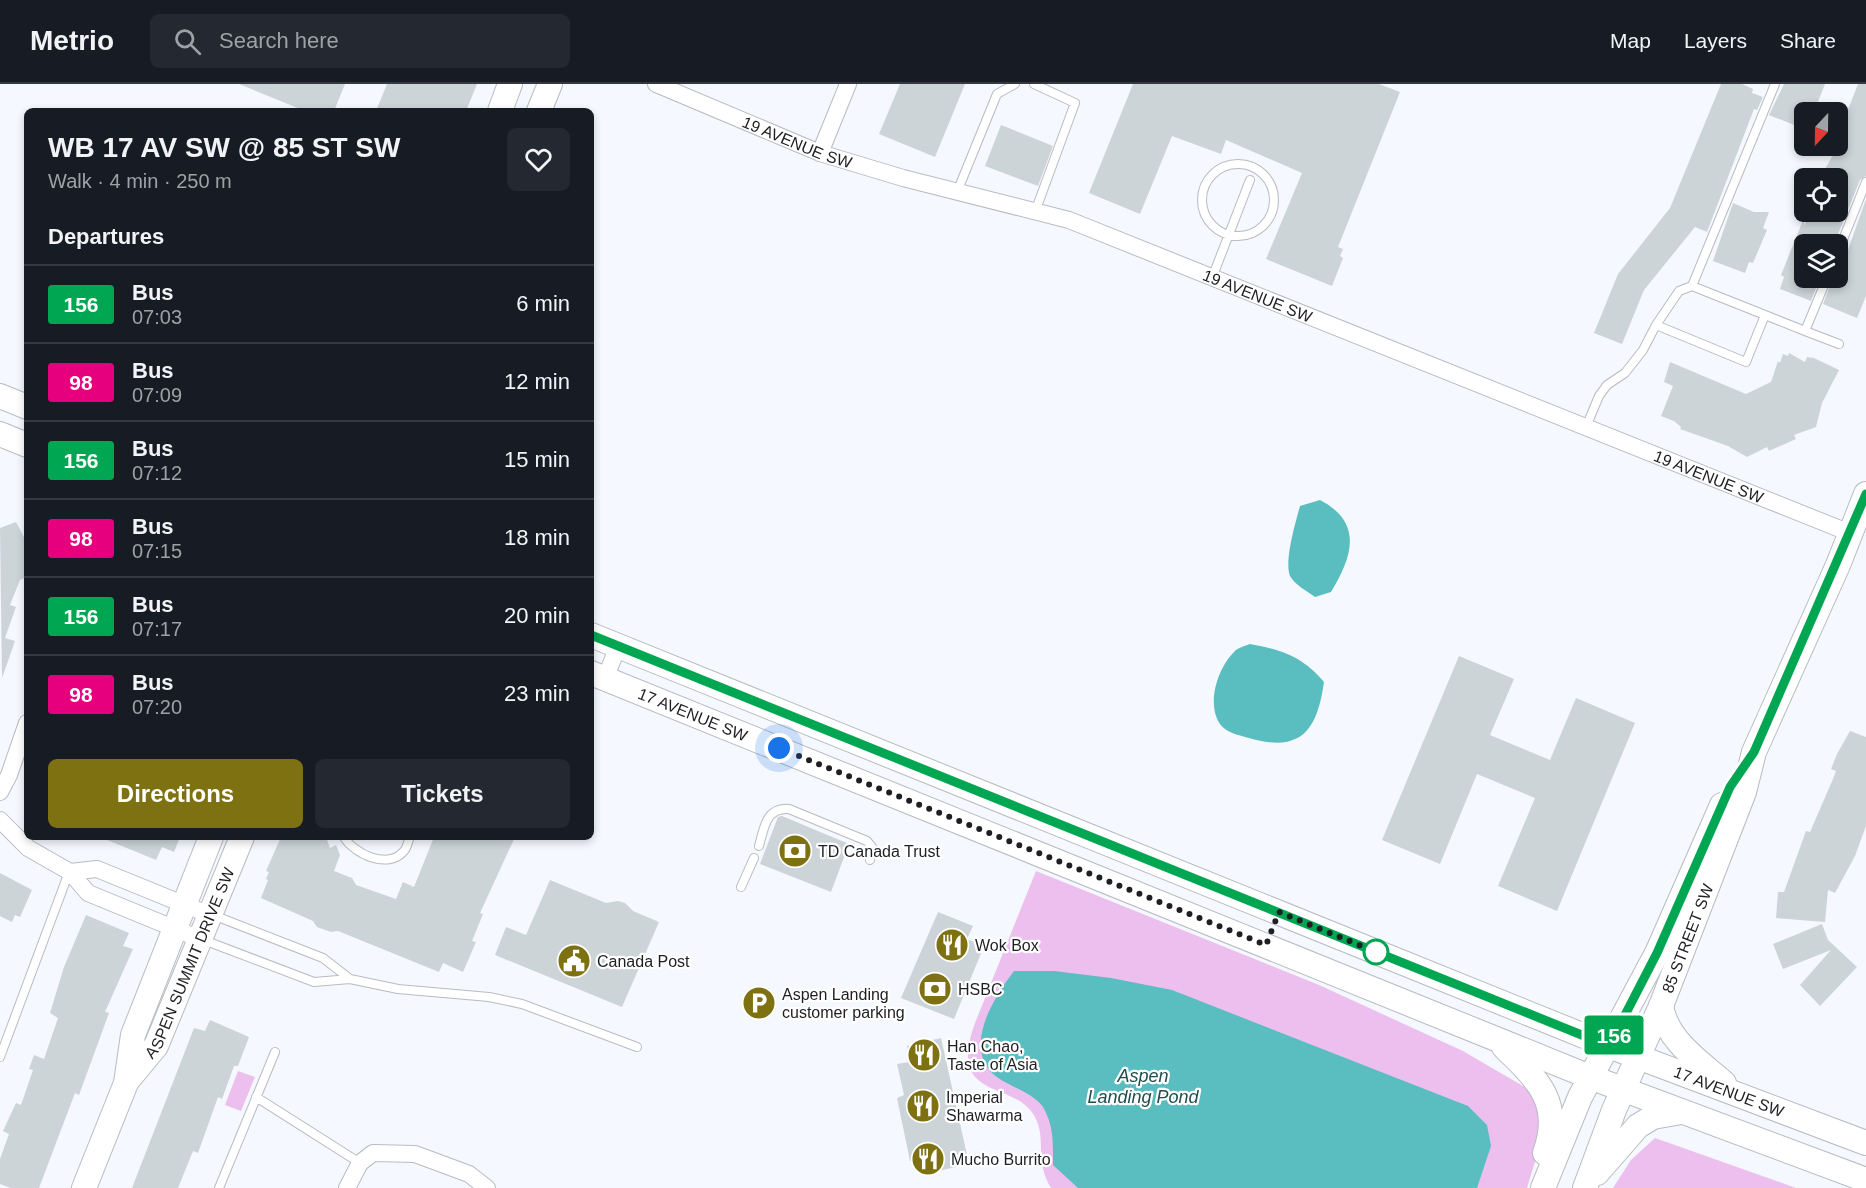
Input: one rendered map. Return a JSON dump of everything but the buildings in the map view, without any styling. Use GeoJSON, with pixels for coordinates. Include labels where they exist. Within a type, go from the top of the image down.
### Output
{"type":"FeatureCollection","features":[{"type":"Feature","properties":{"kind":"main road"},"geometry":{"type":"LineString","coordinates":[[501,108],[510,84]]}},
{"type":"Feature","properties":{"kind":"main road"},"geometry":{"type":"LineString","coordinates":[[540,108],[550,84]]}},
{"type":"Feature","properties":{"kind":"main road"},"geometry":{"type":"LineString","coordinates":[[0,396],[24,406]]}},
{"type":"Feature","properties":{"kind":"main road"},"geometry":{"type":"LineString","coordinates":[[0,434],[24,444]]}},
{"type":"Feature","properties":{"kind":"main road","name":"85 STREET SW"},"geometry":{"type":"LineString","coordinates":[[1587,1185],[1623,1089],[1661,1006],[1744,792],[1754,752],[1866,494]]}},
{"type":"Feature","properties":{"kind":"main road","name":"17 AVENUE SW"},"geometry":{"type":"LineString","coordinates":[[594,636],[1609,1046],[1866,1143]]}},
{"type":"Feature","properties":{"kind":"main road","name":"17 AVENUE SW"},"geometry":{"type":"LineString","coordinates":[[598,676],[1590,1077],[1866,1180]]}},
{"type":"Feature","properties":{"kind":"main road","name":"85 STREET SW"},"geometry":{"type":"LineString","coordinates":[[1543,1188],[1580,1096],[1609,1046],[1657,953],[1730,787],[1754,752]]}},
{"type":"Feature","properties":{"kind":"main road"},"geometry":{"type":"LineString","coordinates":[[1017,845],[1029,811]]}},
{"type":"Feature","properties":{"kind":"main road","name":"ASPEN SUMMIT DRIVE SW"},"geometry":{"type":"LineString","coordinates":[[84,1188],[126,1083],[133,1035],[210,840]]}},
{"type":"Feature","properties":{"kind":"main road","name":"ASPEN SUMMIT DRIVE SW"},"geometry":{"type":"LineString","coordinates":[[126,1083],[156,1046],[241,840]]}},
{"type":"Feature","properties":{"kind":"main road"},"geometry":{"type":"LineString","coordinates":[[1266,945],[1279,912]]}},
{"type":"Feature","properties":{"kind":"main road"},"geometry":{"type":"LineString","coordinates":[[1661,1006],[1663,1019],[1671,1035],[1735,1093]]}},
{"type":"Feature","properties":{"kind":"main road"},"geometry":{"type":"LineString","coordinates":[[1493,1037],[1534,1076],[1545,1092],[1551,1114],[1551,1136],[1535,1188]]}},
{"type":"Feature","properties":{"kind":"main road"},"geometry":{"type":"LineString","coordinates":[[1587,1185],[1638,1126],[1653,1117],[1681,1112]]}},
{"type":"Feature","properties":{"kind":"street","name":"19 AVENUE SW"},"geometry":{"type":"LineString","coordinates":[[656,84],[820,153],[957,193],[1069,220],[1850,533]]}},
{"type":"Feature","properties":{"kind":"street"},"geometry":{"type":"LineString","coordinates":[[820,153],[848,84]]}},
{"type":"Feature","properties":{"kind":"street"},"geometry":{"type":"LineString","coordinates":[[598,676],[618,646]]}},
{"type":"Feature","properties":{"kind":"street"},"geometry":{"type":"LineString","coordinates":[[0,792],[9,775],[24,732]]}},
{"type":"Feature","properties":{"kind":"street"},"geometry":{"type":"LineString","coordinates":[[0,820],[28,848],[70,872],[88,893],[201,939]]}},
{"type":"Feature","properties":{"kind":"street"},"geometry":{"type":"LineString","coordinates":[[70,872],[97,869],[210,915]]}},
{"type":"Feature","properties":{"kind":"street"},"geometry":{"type":"LineString","coordinates":[[347,1188],[360,1162],[373,1153],[415,1154],[469,1174],[487,1188]]}},
{"type":"Feature","properties":{"kind":"lane"},"geometry":{"type":"LineString","coordinates":[[957,193],[998,94],[1015,84]]}},
{"type":"Feature","properties":{"kind":"lane"},"geometry":{"type":"LineString","coordinates":[[1034,84],[1075,103],[1035,212]]}},
{"type":"Feature","properties":{"kind":"lane"},"geometry":{"type":"LineString","coordinates":[[1692,286],[1775,84]]}},
{"type":"Feature","properties":{"kind":"lane"},"geometry":{"type":"LineString","coordinates":[[1227,165],[1250,165],[1269,181],[1274,205],[1270,217],[1252,234],[1240,237],[1228,235],[1217,230],[1203,212],[1203,189],[1217,170],[1227,165]]}},
{"type":"Feature","properties":{"kind":"lane"},"geometry":{"type":"LineString","coordinates":[[1212,278],[1250,180]]}},
{"type":"Feature","properties":{"kind":"lane"},"geometry":{"type":"LineString","coordinates":[[1845,234],[1866,182]]}},
{"type":"Feature","properties":{"kind":"lane"},"geometry":{"type":"LineString","coordinates":[[1586,427],[1599,396],[1608,385],[1625,374],[1680,291],[1692,286],[1839,344]]}},
{"type":"Feature","properties":{"kind":"lane"},"geometry":{"type":"LineString","coordinates":[[1805,331],[1823,288]]}},
{"type":"Feature","properties":{"kind":"lane"},"geometry":{"type":"LineString","coordinates":[[1656,325],[1746,362],[1765,315]]}},
{"type":"Feature","properties":{"kind":"lane"},"geometry":{"type":"LineString","coordinates":[[759,846],[765,822],[772,812],[779,808],[789,809],[867,841],[872,847],[870,860]]}},
{"type":"Feature","properties":{"kind":"lane"},"geometry":{"type":"LineString","coordinates":[[347,840],[356,850],[378,860],[394,858],[405,850],[409,840]]}},
{"type":"Feature","properties":{"kind":"lane"},"geometry":{"type":"LineString","coordinates":[[741,886],[754,858]]}},
{"type":"Feature","properties":{"kind":"lane"},"geometry":{"type":"LineString","coordinates":[[0,1057],[70,872]]}},
{"type":"Feature","properties":{"kind":"lane"},"geometry":{"type":"LineString","coordinates":[[210,915],[323,958],[350,979]]}},
{"type":"Feature","properties":{"kind":"lane"},"geometry":{"type":"LineString","coordinates":[[201,939],[314,982],[350,979],[398,989],[489,997],[522,1004],[637,1047]]}},
{"type":"Feature","properties":{"kind":"lane"},"geometry":{"type":"LineString","coordinates":[[219,1188],[275,1052]]}},
{"type":"Feature","properties":{"kind":"lane"},"geometry":{"type":"LineString","coordinates":[[256,1096],[360,1162]]}},
{"type":"Feature","properties":{"kind":"shaded area","name":"Aspen Landing Pond"},"geometry":{"type":"Polygon","coordinates":[[[1036,871],[1319,985],[1463,1051],[1530,1090],[1543,1121],[1540,1145],[1527,1188],[1051,1188],[1043,1168],[1040,1134],[1035,1117],[1025,1105],[976,1078],[969,1066],[968,1048],[975,1023],[1036,871]]]}},
{"type":"Feature","properties":{"kind":"shaded area"},"geometry":{"type":"Polygon","coordinates":[[[238,1071],[255,1077],[241,1111],[225,1105],[238,1071]]]}},
{"type":"Feature","properties":{"kind":"shaded area"},"geometry":{"type":"Polygon","coordinates":[[[1655,1138],[1796,1188],[1613,1188],[1631,1160],[1655,1138]]]}},
{"type":"Feature","properties":{"kind":"water"},"geometry":{"type":"Polygon","coordinates":[[[1320,500],[1334,509],[1343,519],[1350,541],[1344,566],[1331,592],[1315,597],[1292,579],[1288,561],[1300,506],[1320,500]]]}},
{"type":"Feature","properties":{"kind":"water"},"geometry":{"type":"Polygon","coordinates":[[[1250,644],[1291,655],[1308,666],[1324,682],[1317,714],[1311,725],[1294,740],[1267,742],[1237,735],[1223,727],[1216,716],[1214,696],[1223,667],[1235,651],[1250,644]]]}},
{"type":"Feature","properties":{"kind":"water","name":"Aspen Landing Pond"},"geometry":{"type":"Polygon","coordinates":[[[1014,971],[1054,971],[1111,978],[1172,990],[1468,1106],[1487,1125],[1491,1146],[1477,1188],[1078,1188],[1053,1165],[1051,1128],[1043,1107],[1033,1097],[993,1074],[985,1062],[981,1049],[981,1035],[985,1021],[998,994],[1014,971]]]}},
{"type":"Feature","properties":{"kind":"bus line","name":"156"},"geometry":{"type":"LineString","coordinates":[[594,636],[1609,1046],[1657,953],[1730,787],[1754,752],[1838,565],[1866,494]]}},
{"type":"Feature","properties":{"kind":"place","name":"TD Canada Trust"},"geometry":{"type":"Point","coordinates":[795,851]}},
{"type":"Feature","properties":{"kind":"place","name":"Wok Box"},"geometry":{"type":"Point","coordinates":[952,945]}},
{"type":"Feature","properties":{"kind":"place","name":"Canada Post"},"geometry":{"type":"Point","coordinates":[574,961]}},
{"type":"Feature","properties":{"kind":"place","name":"HSBC"},"geometry":{"type":"Point","coordinates":[935,989]}},
{"type":"Feature","properties":{"kind":"place","name":"Aspen Landing customer parking"},"geometry":{"type":"Point","coordinates":[759,1003]}},
{"type":"Feature","properties":{"kind":"place","name":"Han Chao, Taste of Asia"},"geometry":{"type":"Point","coordinates":[924,1055]}},
{"type":"Feature","properties":{"kind":"place","name":"Imperial Shawarma"},"geometry":{"type":"Point","coordinates":[923,1106]}},
{"type":"Feature","properties":{"kind":"place","name":"Mucho Burrito"},"geometry":{"type":"Point","coordinates":[928,1159]}},
{"type":"Feature","properties":{"kind":"route"},"geometry":{"type":"LineString","coordinates":[[779,748],[1266,945],[1279,912],[1376,952]]}}]}
